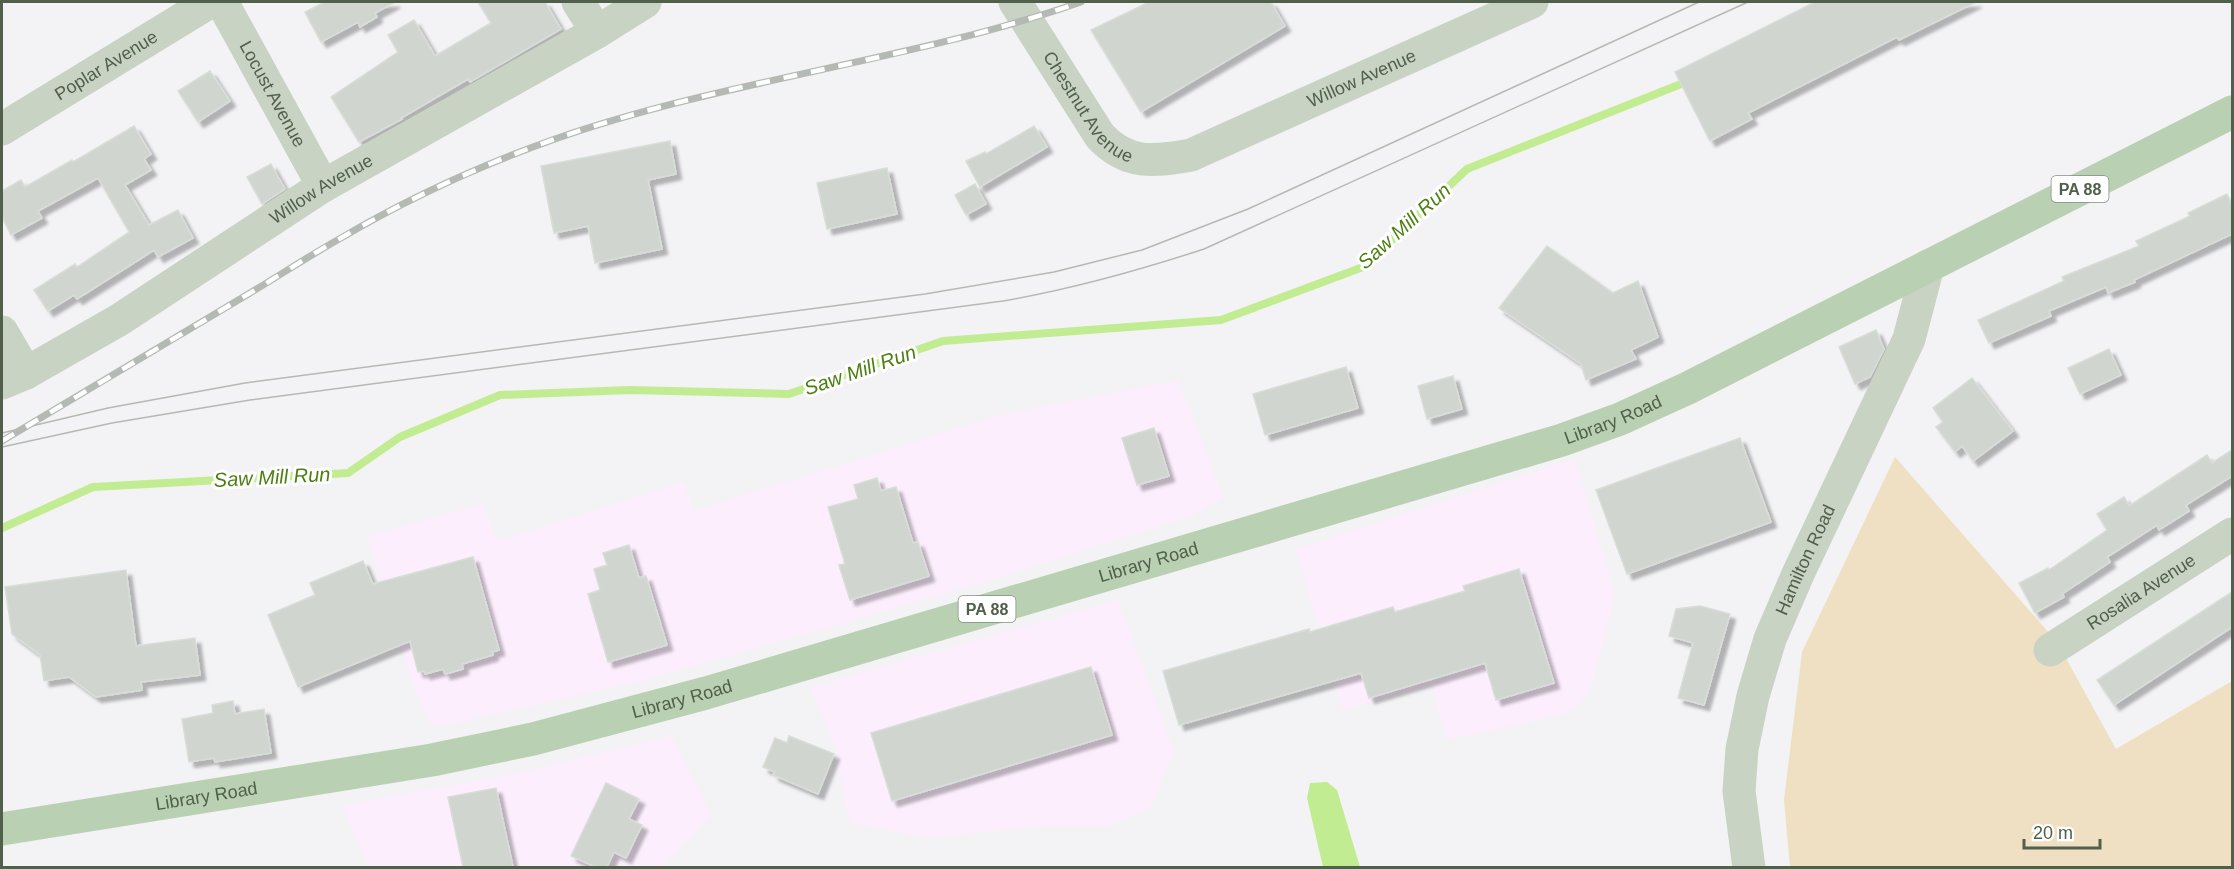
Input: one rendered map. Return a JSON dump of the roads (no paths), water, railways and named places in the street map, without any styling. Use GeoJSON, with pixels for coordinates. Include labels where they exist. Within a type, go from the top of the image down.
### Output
{"type":"FeatureCollection","features":[{"type":"Feature","properties":{"kind":"main road","name":"Library Road"},"geometry":{"type":"LineString","coordinates":[[2,829],[432,760],[533,739],[706,693],[1562,440],[1620,419],[1688,388],[2232,112]]}},
{"type":"Feature","properties":{"kind":"street","name":"Poplar Avenue"},"geometry":{"type":"LineString","coordinates":[[2,129],[210,2]]}},
{"type":"Feature","properties":{"kind":"street","name":"Locust Avenue"},"geometry":{"type":"LineString","coordinates":[[222,2],[322,186]]}},
{"type":"Feature","properties":{"kind":"street"},"geometry":{"type":"LineString","coordinates":[[578,2],[597,32]]}},
{"type":"Feature","properties":{"kind":"street","name":"Willow Avenue"},"geometry":{"type":"LineString","coordinates":[[14,378],[119,320],[322,186],[597,32],[645,2]]}},
{"type":"Feature","properties":{"kind":"street","name":"Chestnut Avenue"},"geometry":{"type":"LineString","coordinates":[[1015,2],[1100,136],[1111,148],[1130,158],[1160,161],[1191,155]]}},
{"type":"Feature","properties":{"kind":"street","name":"Willow Avenue"},"geometry":{"type":"LineString","coordinates":[[1191,155],[1532,2]]}},
{"type":"Feature","properties":{"kind":"street","name":"Hamilton Road"},"geometry":{"type":"LineString","coordinates":[[1749,867],[1739,791],[1743,749],[1753,696],[1770,639],[1798,574],[1909,339],[1928,266]]}},
{"type":"Feature","properties":{"kind":"street"},"geometry":{"type":"LineString","coordinates":[[2,332],[14,378]]}},
{"type":"Feature","properties":{"kind":"street","name":"Rosalia Avenue"},"geometry":{"type":"LineString","coordinates":[[2050,650],[2232,534]]}},
{"type":"Feature","properties":{"kind":"waterway","name":"Saw Mill Run"},"geometry":{"type":"LineString","coordinates":[[2,528],[93,487],[348,473],[400,437],[500,395],[630,390],[789,394],[943,341],[1221,320],[1363,267],[1467,169],[1681,84]]}},
{"type":"Feature","properties":{"kind":"tram line"},"geometry":{"type":"LineString","coordinates":[[2,433],[108,408],[245,383],[925,294],[1054,272],[1142,250],[1248,209],[1699,2]]}},
{"type":"Feature","properties":{"kind":"tram line"},"geometry":{"type":"LineString","coordinates":[[2,447],[112,423],[250,400],[1003,301],[1104,279],[1204,249],[1748,2]]}},
{"type":"Feature","properties":{"kind":"railway"},"geometry":{"type":"LineString","coordinates":[[2,441],[367,223],[446,183],[500,160],[620,118],[751,85],[950,40],[1016,23],[1081,2]]}}]}
